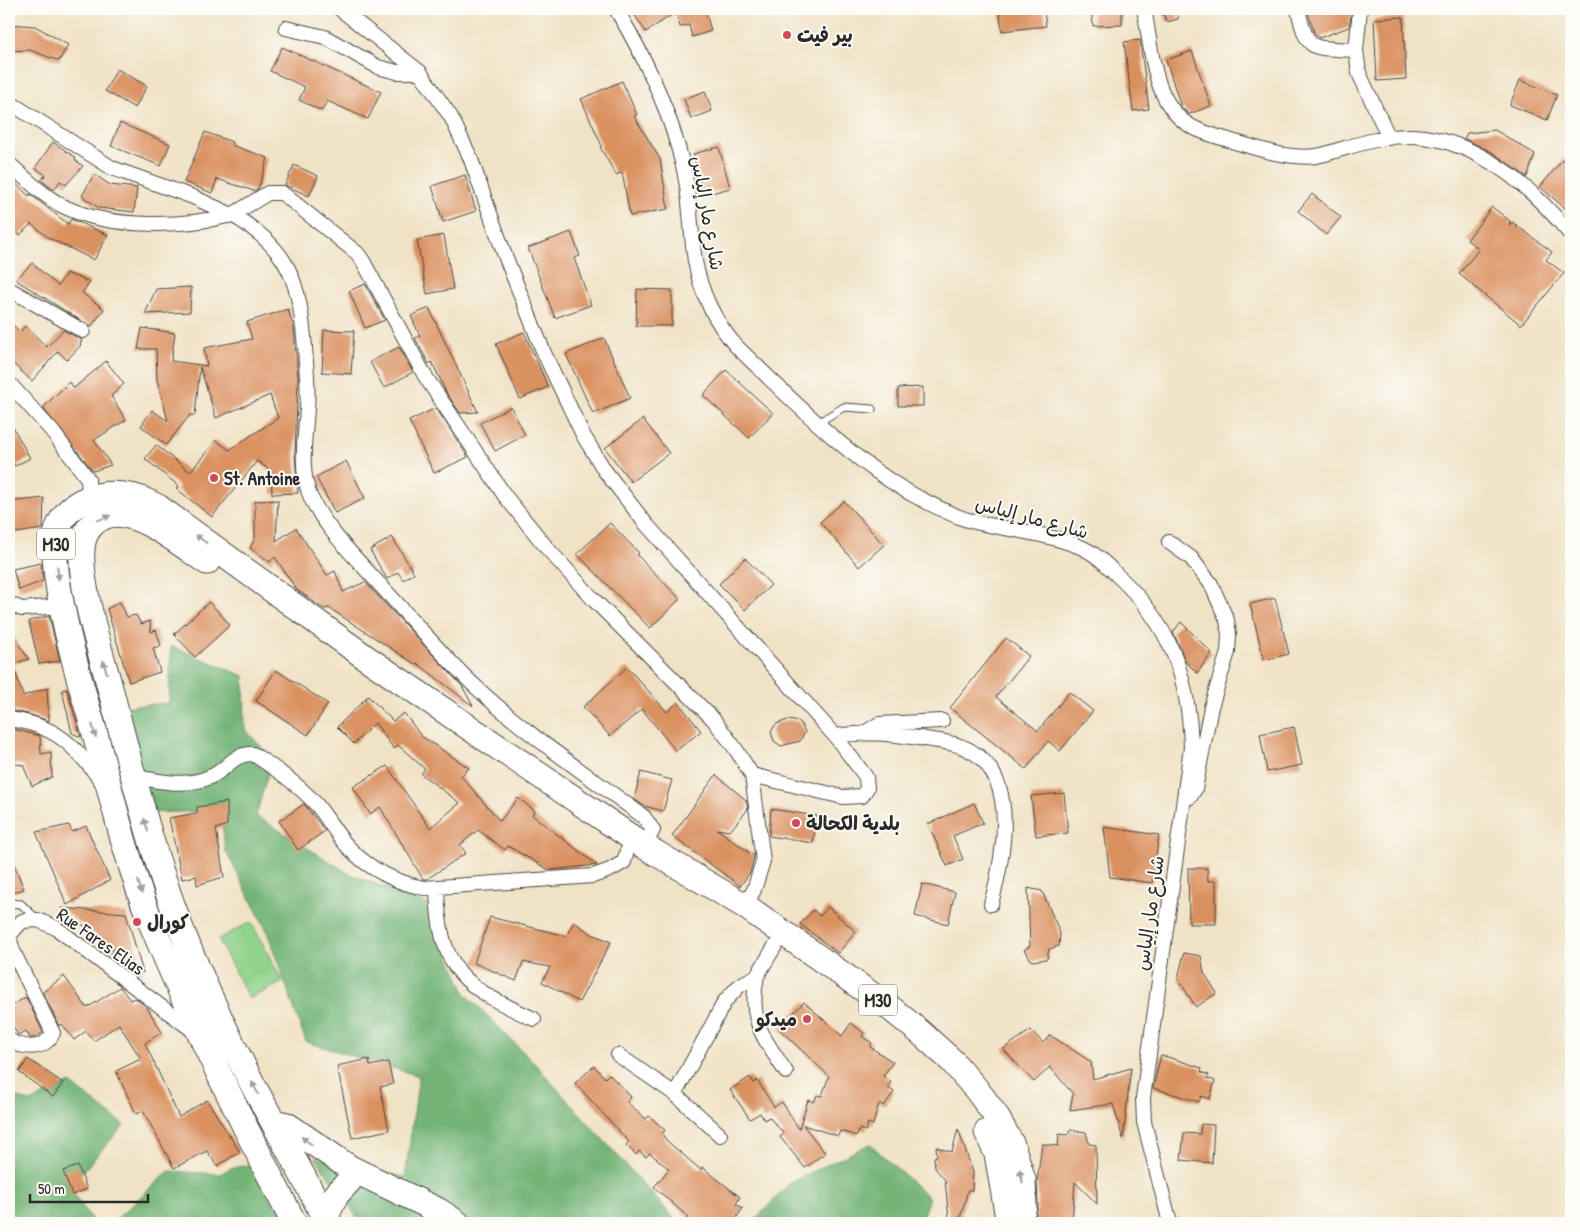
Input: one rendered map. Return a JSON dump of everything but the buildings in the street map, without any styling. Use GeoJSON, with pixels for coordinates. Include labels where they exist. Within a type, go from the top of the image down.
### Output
{"type":"FeatureCollection","features":[{"type":"Feature","properties":{"kind":"highway","name":"M30"},"geometry":{"type":"LineString","coordinates":[[294,1223],[202,1037],[149,916],[108,785],[62,606],[56,561],[58,530],[64,516],[75,504],[89,498],[130,496],[158,507],[365,657],[775,946],[912,1040],[937,1061],[959,1087],[981,1118],[997,1154],[1007,1212],[1011,1223]]}},
{"type":"Feature","properties":{"kind":"highway","name":"M30"},"geometry":{"type":"LineString","coordinates":[[326,1221],[253,1085],[190,952],[168,896],[132,776],[88,604],[82,559],[83,543],[90,526],[108,515],[118,514],[140,520],[207,562],[520,774],[636,848],[745,906],[889,1007],[921,1033],[964,1075],[996,1116],[1012,1145],[1022,1180],[1024,1206],[1018,1223]]}},
{"type":"Feature","properties":{"kind":"highway"},"geometry":{"type":"LineString","coordinates":[[273,1122],[286,1125],[342,1164],[445,1214],[457,1223]]}},
{"type":"Feature","properties":{"kind":"highway"},"geometry":{"type":"LineString","coordinates":[[292,1155],[311,1162],[436,1223]]}},
{"type":"Feature","properties":{"kind":"highway"},"geometry":{"type":"LineString","coordinates":[[326,1221],[336,1195],[349,1181]]}},
{"type":"Feature","properties":{"kind":"street"},"geometry":{"type":"LineString","coordinates":[[340,9],[420,72],[451,116],[463,140],[504,253],[544,353],[583,435],[605,471],[646,524],[835,736],[866,777],[867,788],[862,796],[854,798],[824,793],[752,775]]}},
{"type":"Feature","properties":{"kind":"street","name":"شارع مار إلياس"},"geometry":{"type":"LineString","coordinates":[[616,9],[642,56],[671,126],[690,197],[695,262],[706,298],[715,317],[736,346],[846,447],[893,482],[926,502],[967,520],[1077,545],[1092,551],[1130,587],[1148,609],[1169,642],[1188,697],[1191,747],[1143,1098],[1144,1122],[1170,1223]]}},
{"type":"Feature","properties":{"kind":"street"},"geometry":{"type":"LineString","coordinates":[[1144,9],[1160,88],[1173,111],[1192,126],[1258,149],[1288,155],[1317,156],[1372,140],[1390,138],[1423,137],[1439,140],[1492,163],[1538,197],[1571,235]]}},
{"type":"Feature","properties":{"kind":"street"},"geometry":{"type":"LineString","coordinates":[[1298,9],[1304,37],[1309,43],[1317,48],[1356,50]]}},
{"type":"Feature","properties":{"kind":"street"},"geometry":{"type":"LineString","coordinates":[[1360,9],[1356,50],[1359,73],[1390,138]]}},
{"type":"Feature","properties":{"kind":"street"},"geometry":{"type":"LineString","coordinates":[[286,28],[325,37],[378,67],[397,72],[420,72]]}},
{"type":"Feature","properties":{"kind":"street"},"geometry":{"type":"LineString","coordinates":[[9,102],[112,168],[193,197],[232,215],[270,241],[283,259],[296,288],[301,306],[306,366],[306,481],[319,512],[365,568],[478,689],[531,733],[644,817],[653,830],[624,862],[593,876],[437,888],[411,885],[384,874],[366,863],[350,849],[314,803],[284,775],[253,754],[234,757],[218,772],[200,780],[167,783],[132,776]]}},
{"type":"Feature","properties":{"kind":"street"},"geometry":{"type":"LineString","coordinates":[[9,164],[50,198],[66,207],[104,220],[173,223],[202,221],[232,215],[268,193],[282,193],[357,253],[368,269],[424,376],[505,496],[571,576],[714,719],[752,775],[763,861],[754,890],[745,906]]}},
{"type":"Feature","properties":{"kind":"street"},"geometry":{"type":"LineString","coordinates":[[9,290],[82,331]]}},
{"type":"Feature","properties":{"kind":"street"},"geometry":{"type":"LineString","coordinates":[[9,383],[52,431],[88,479],[89,498]]}},
{"type":"Feature","properties":{"kind":"street"},"geometry":{"type":"LineString","coordinates":[[1169,542],[1191,558],[1212,584],[1227,620],[1229,634],[1228,652],[1211,707],[1195,789],[1188,800],[1185,800]]}},
{"type":"Feature","properties":{"kind":"street"},"geometry":{"type":"LineString","coordinates":[[9,604],[22,609],[62,606]]}},
{"type":"Feature","properties":{"kind":"street"},"geometry":{"type":"LineString","coordinates":[[9,719],[30,722],[64,738],[81,754],[101,781],[108,785]]}},
{"type":"Feature","properties":{"kind":"street"},"geometry":{"type":"LineString","coordinates":[[865,733],[879,724],[942,721]]}},
{"type":"Feature","properties":{"kind":"street"},"geometry":{"type":"LineString","coordinates":[[835,736],[865,733],[936,741],[971,750],[989,768],[997,780],[1002,800],[1004,826],[999,876],[991,904]]}},
{"type":"Feature","properties":{"kind":"street"},"geometry":{"type":"LineString","coordinates":[[437,888],[438,913],[442,937],[452,963],[464,979],[481,993],[534,1019]]}},
{"type":"Feature","properties":{"kind":"street","name":"Rue Fares Elias"},"geometry":{"type":"LineString","coordinates":[[9,1040],[28,1047],[39,1046],[49,1041],[53,1033],[13,950],[9,936],[22,921],[38,920],[56,928],[202,1037]]}},
{"type":"Feature","properties":{"kind":"street"},"geometry":{"type":"LineString","coordinates":[[775,946],[757,976],[753,1005],[764,1039],[786,1072]]}},
{"type":"Feature","properties":{"kind":"street"},"geometry":{"type":"LineString","coordinates":[[675,1094],[725,1001],[740,985],[757,976]]}},
{"type":"Feature","properties":{"kind":"street"},"geometry":{"type":"LineString","coordinates":[[618,1054],[675,1094],[720,1135]]}},
{"type":"Feature","properties":{"kind":"lane"},"geometry":{"type":"LineString","coordinates":[[823,427],[824,419],[844,407],[872,410]]}},
{"type":"Feature","properties":{"kind":"lane"},"geometry":{"type":"LineString","coordinates":[[9,903],[21,904],[38,920]]}},
{"type":"Feature","properties":{"kind":"green space"},"geometry":{"type":"Polygon","coordinates":[[[171,646],[244,676],[245,729],[272,759],[256,816],[348,873],[429,905],[465,993],[535,1064],[678,1223],[361,1223],[315,1157],[405,1177],[419,1076],[306,1042],[266,929],[225,850],[221,811],[142,813],[111,708],[169,703],[171,646]]]}},
{"type":"Feature","properties":{"kind":"green space"},"geometry":{"type":"Polygon","coordinates":[[[251,922],[283,982],[249,999],[218,939],[251,922]]]}},
{"type":"Feature","properties":{"kind":"green space"},"geometry":{"type":"Polygon","coordinates":[[[70,1083],[124,1125],[69,1187],[94,1223],[9,1223],[9,1094],[30,1102],[70,1083]]]}},
{"type":"Feature","properties":{"kind":"green space"},"geometry":{"type":"Polygon","coordinates":[[[870,1144],[929,1198],[920,1223],[752,1223],[791,1182],[870,1144]]]}},
{"type":"Feature","properties":{"kind":"green space"},"geometry":{"type":"Polygon","coordinates":[[[249,1165],[301,1223],[112,1223],[169,1171],[220,1174],[231,1168],[249,1165]]]}},
{"type":"Feature","properties":{"kind":"place","name":"بير فيت"},"geometry":{"type":"Point","coordinates":[787,35]}},
{"type":"Feature","properties":{"kind":"place","name":"St. Antoine"},"geometry":{"type":"Point","coordinates":[214,478]}},
{"type":"Feature","properties":{"kind":"place","name":"بلدية الكحالة"},"geometry":{"type":"Point","coordinates":[796,823]}},
{"type":"Feature","properties":{"kind":"place","name":"كورال"},"geometry":{"type":"Point","coordinates":[137,922]}},
{"type":"Feature","properties":{"kind":"place","name":"ميدكو"},"geometry":{"type":"Point","coordinates":[807,1019]}}]}
